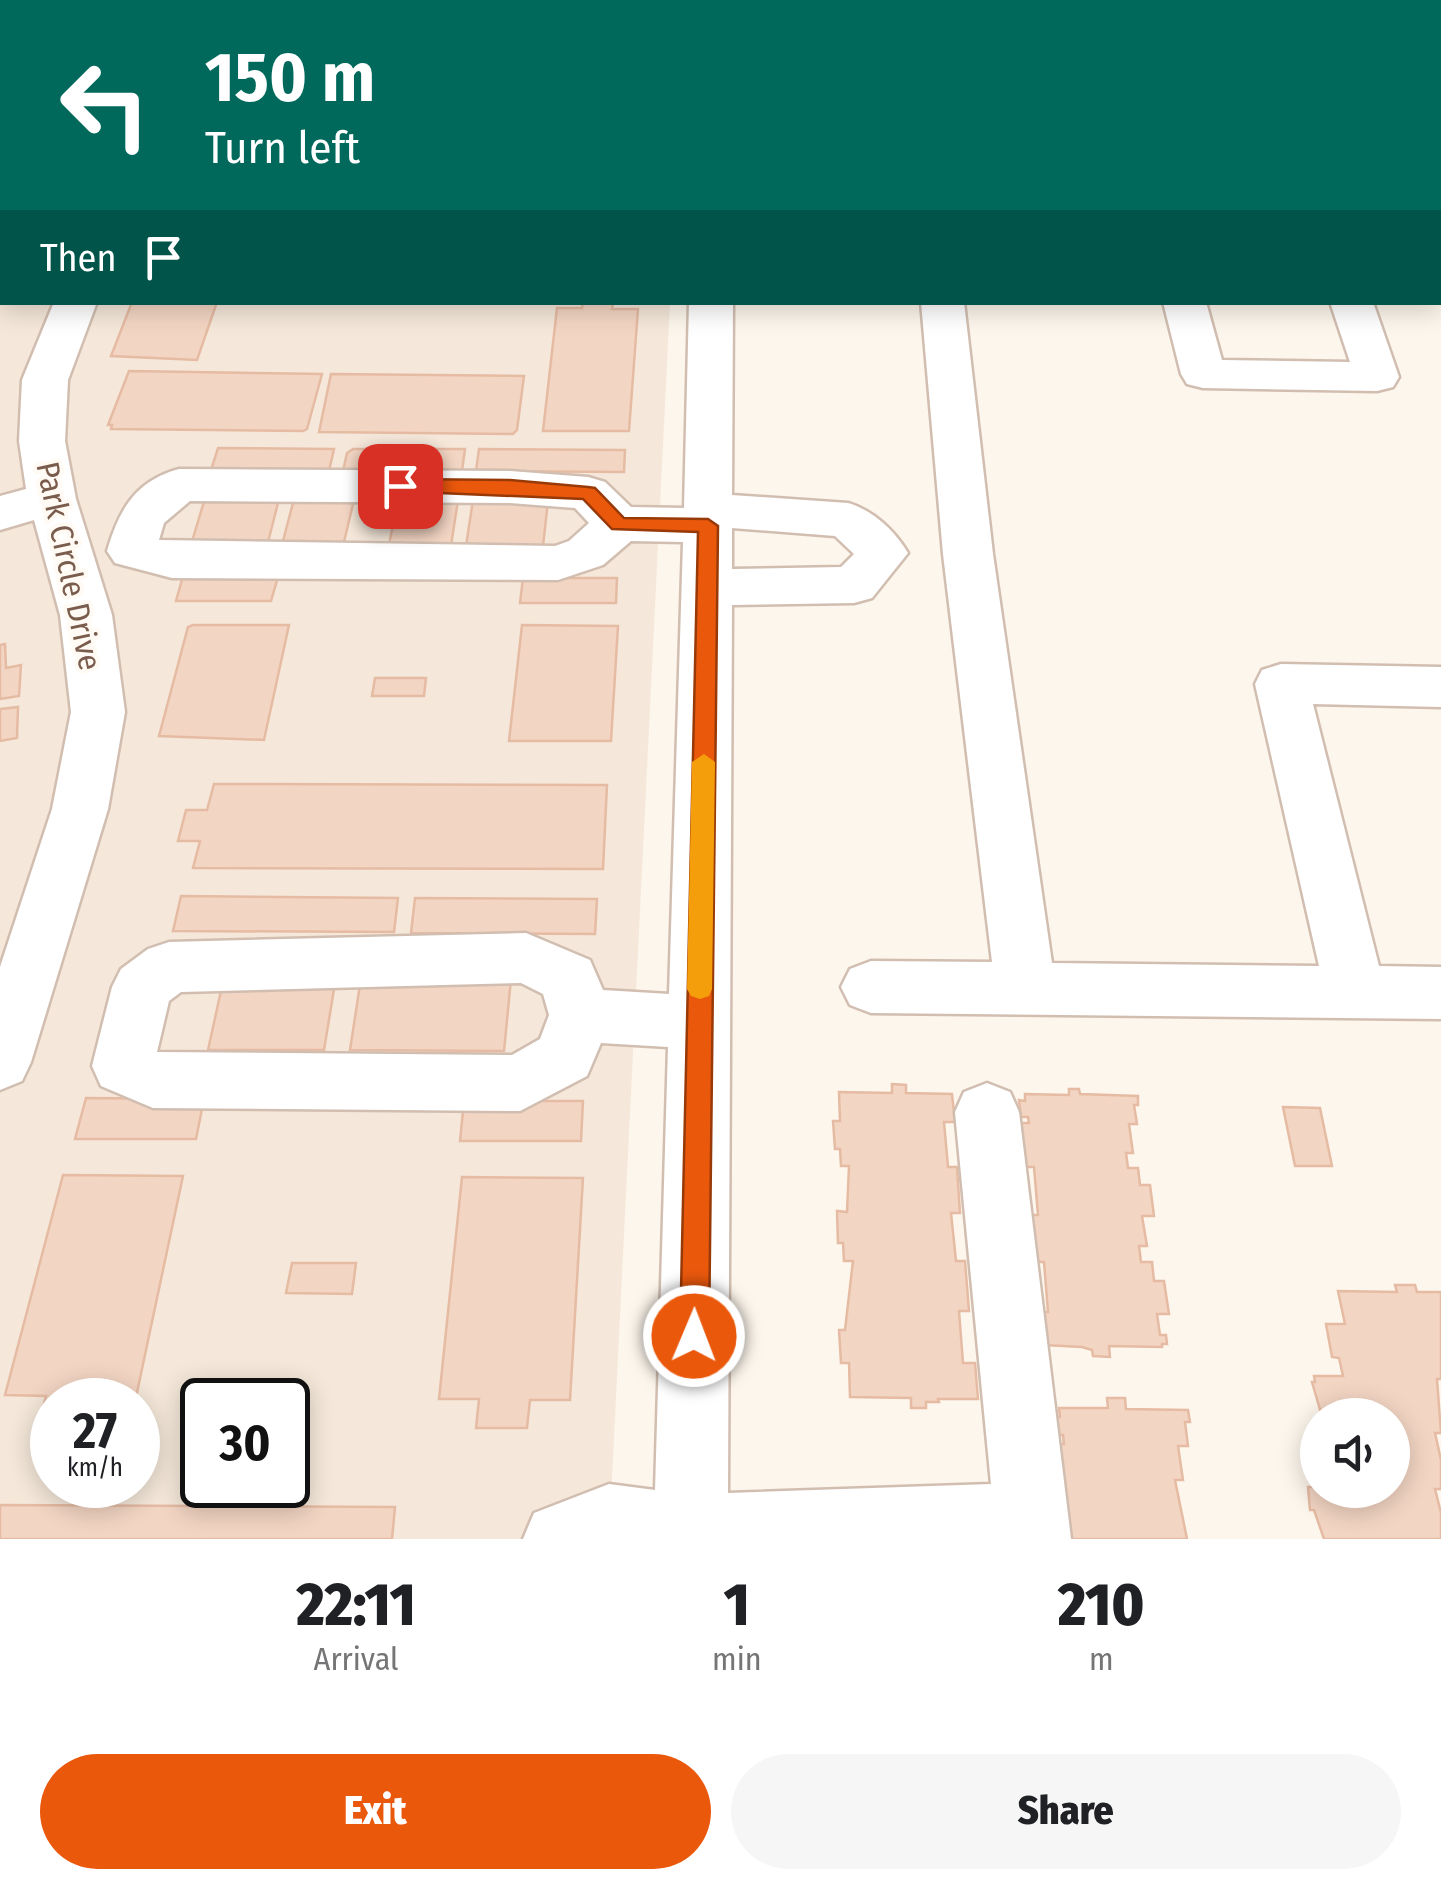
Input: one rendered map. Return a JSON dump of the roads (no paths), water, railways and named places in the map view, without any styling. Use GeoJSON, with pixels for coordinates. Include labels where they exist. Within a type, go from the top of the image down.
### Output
{"type":"FeatureCollection","features":[{"type":"Feature","properties":{"kind":"street","name":"Park Circle Drive"},"geometry":{"type":"LineString","coordinates":[[3,1042],[80,809],[98,712],[86,615],[52,499],[42,441],[46,380],[75,305]]}},
{"type":"Feature","properties":{"kind":"street"},"geometry":{"type":"LineString","coordinates":[[691,1536],[711,305]]}},
{"type":"Feature","properties":{"kind":"street"},"geometry":{"type":"LineString","coordinates":[[942,305],[968,554],[1025,989]]}},
{"type":"Feature","properties":{"kind":"street"},"geometry":{"type":"LineString","coordinates":[[1185,305],[1203,374],[1377,376],[1352,305]]}},
{"type":"Feature","properties":{"kind":"street"},"geometry":{"type":"LineString","coordinates":[[619,524],[588,493],[510,486],[180,485],[142,515],[132,551],[172,561],[558,563],[586,553],[619,524],[708,518],[848,520],[883,554],[968,554]]}},
{"type":"Feature","properties":{"kind":"street"},"geometry":{"type":"LineString","coordinates":[[0,513],[52,499]]}},
{"type":"Feature","properties":{"kind":"street"},"geometry":{"type":"LineString","coordinates":[[706,588],[854,585],[883,554]]}},
{"type":"Feature","properties":{"kind":"street"},"geometry":{"type":"LineString","coordinates":[[1355,992],[1281,684],[1441,687]]}},
{"type":"Feature","properties":{"kind":"street"},"geometry":{"type":"LineString","coordinates":[[526,958],[569,978],[580,1015],[564,1057],[520,1083],[153,1080],[123,1066],[142,987],[168,967],[526,958]]}},
{"type":"Feature","properties":{"kind":"street"},"geometry":{"type":"LineString","coordinates":[[871,987],[1441,993]]}},
{"type":"Feature","properties":{"kind":"street"},"geometry":{"type":"LineString","coordinates":[[580,1015],[700,1022]]}},
{"type":"Feature","properties":{"kind":"street"},"geometry":{"type":"LineString","coordinates":[[560,1539],[609,1521],[691,1536],[1032,1529],[988,1112]]}}]}
